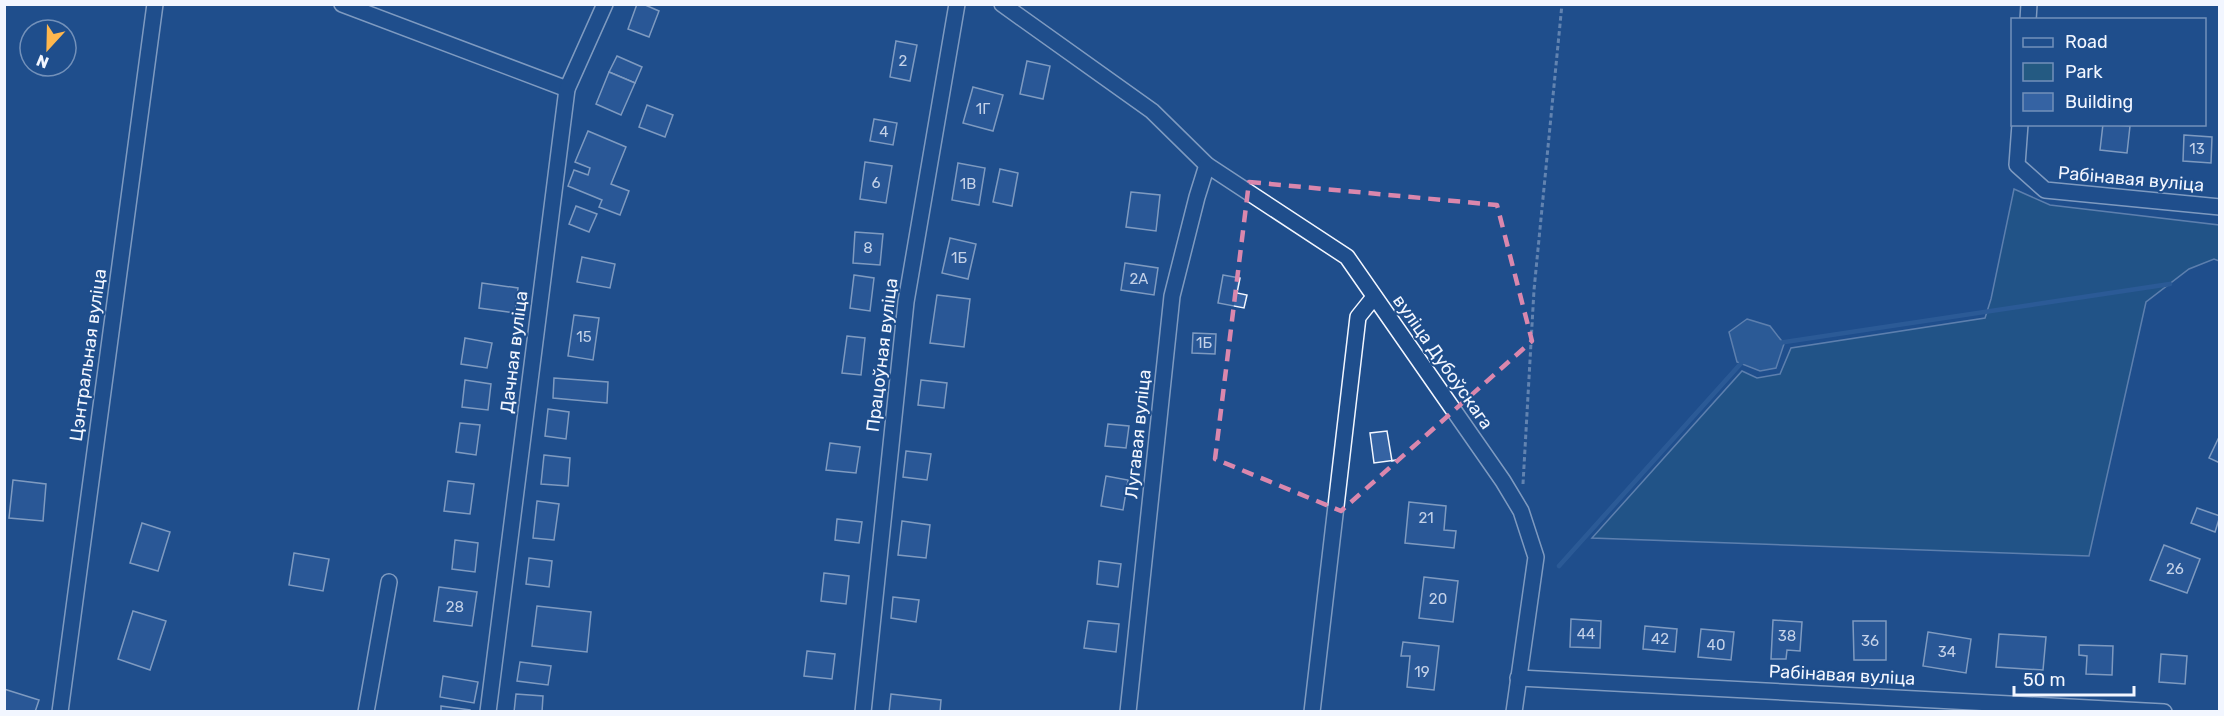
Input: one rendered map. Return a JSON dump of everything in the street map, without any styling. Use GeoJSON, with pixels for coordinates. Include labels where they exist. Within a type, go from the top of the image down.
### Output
{"type":"FeatureCollection","features":[{"type":"Feature","properties":{"kind":"street","name":"Цэнтральная вуліца"},"geometry":{"type":"LineString","coordinates":[[60,711],[155,4]]}},
{"type":"Feature","properties":{"kind":"street"},"geometry":{"type":"LineString","coordinates":[[342,4],[567,89]]}},
{"type":"Feature","properties":{"kind":"street","name":"Дачная вуліца"},"geometry":{"type":"LineString","coordinates":[[488,711],[567,89],[605,4]]}},
{"type":"Feature","properties":{"kind":"street","name":"Працоўная вуліца"},"geometry":{"type":"LineString","coordinates":[[863,711],[906,302],[957,4]]}},
{"type":"Feature","properties":{"kind":"street"},"geometry":{"type":"LineString","coordinates":[[1002,4],[1152,111],[1207,165],[1347,257],[1374,297]]}},
{"type":"Feature","properties":{"kind":"street","name":"Рабінавая вуліца"},"geometry":{"type":"LineString","coordinates":[[2020,126],[2017,165],[2045,190],[2220,207]]}},
{"type":"Feature","properties":{"kind":"street","name":"Лугавая вуліца"},"geometry":{"type":"LineString","coordinates":[[1128,711],[1172,296],[1207,165]]}},
{"type":"Feature","properties":{"kind":"street","name":"вуліца Дубоўскага"},"geometry":{"type":"LineString","coordinates":[[1312,711],[1358,317],[1374,297],[1503,481],[1521,512],[1536,556],[1514,711]]}},
{"type":"Feature","properties":{"kind":"street"},"geometry":{"type":"LineString","coordinates":[[366,711],[389,582]]}},
{"type":"Feature","properties":{"kind":"street","name":"Рабінавая вуліца"},"geometry":{"type":"LineString","coordinates":[[1518,678],[2164,711]]}},
{"type":"Feature","properties":{"kind":"path"},"geometry":{"type":"LineString","coordinates":[[1521,512],[1534,290],[1562,4]]}},
{"type":"Feature","properties":{"kind":"highlighted area"},"geometry":{"type":"Polygon","coordinates":[[[1249,182],[1497,205],[1532,341],[1341,511],[1215,459],[1249,182]]]}},
{"type":"Feature","properties":{"kind":"green space"},"geometry":{"type":"Polygon","coordinates":[[[2014,189],[2050,205],[2219,225],[2219,261],[2214,259],[2189,269],[2146,302],[2089,556],[1592,538],[1742,371],[1757,378],[1780,374],[1791,348],[1985,318],[2014,189]]]}},
{"type":"Feature","properties":{"kind":"shaded area"},"geometry":{"type":"Polygon","coordinates":[[[1747,319],[1770,326],[1784,344],[1776,368],[1760,371],[1737,362],[1729,332],[1747,319]]]}},
{"type":"Feature","properties":{"kind":"building"},"geometry":{"type":"Polygon","coordinates":[[[637,4],[643,4],[659,11],[649,37],[628,29],[637,4]]]}},
{"type":"Feature","properties":{"kind":"building"},"geometry":{"type":"Polygon","coordinates":[[[896,41],[917,45],[910,81],[890,77],[896,41]]]}},
{"type":"Feature","properties":{"kind":"building"},"geometry":{"type":"Polygon","coordinates":[[[617,56],[642,67],[635,83],[609,72],[617,56]]]}},
{"type":"Feature","properties":{"kind":"building"},"geometry":{"type":"Polygon","coordinates":[[[1027,61],[1050,66],[1043,99],[1020,94],[1027,61]]]}},
{"type":"Feature","properties":{"kind":"building"},"geometry":{"type":"Polygon","coordinates":[[[609,72],[635,83],[621,115],[596,104],[609,72]]]}},
{"type":"Feature","properties":{"kind":"building"},"geometry":{"type":"Polygon","coordinates":[[[973,87],[1003,95],[993,131],[963,123],[973,87]]]}},
{"type":"Feature","properties":{"kind":"building"},"geometry":{"type":"Polygon","coordinates":[[[647,105],[673,115],[665,137],[639,127],[647,105]]]}},
{"type":"Feature","properties":{"kind":"building"},"geometry":{"type":"Polygon","coordinates":[[[874,119],[897,123],[893,145],[870,141],[874,119]]]}},
{"type":"Feature","properties":{"kind":"building"},"geometry":{"type":"Polygon","coordinates":[[[2103,126],[2130,126],[2127,153],[2100,150],[2103,126]]]}},
{"type":"Feature","properties":{"kind":"building"},"geometry":{"type":"Polygon","coordinates":[[[588,131],[626,147],[611,184],[629,191],[620,215],[599,207],[602,200],[568,186],[574,170],[588,175],[590,168],[575,162],[588,131]]]}},
{"type":"Feature","properties":{"kind":"building"},"geometry":{"type":"Polygon","coordinates":[[[2184,135],[2212,137],[2211,163],[2183,161],[2184,135]]]}},
{"type":"Feature","properties":{"kind":"building"},"geometry":{"type":"Polygon","coordinates":[[[865,162],[892,166],[886,203],[860,199],[865,162]]]}},
{"type":"Feature","properties":{"kind":"building"},"geometry":{"type":"Polygon","coordinates":[[[958,163],[985,168],[979,205],[952,200],[958,163]]]}},
{"type":"Feature","properties":{"kind":"building"},"geometry":{"type":"Polygon","coordinates":[[[1000,169],[1018,173],[1012,206],[993,202],[1000,169]]]}},
{"type":"Feature","properties":{"kind":"building"},"geometry":{"type":"Polygon","coordinates":[[[1131,192],[1160,195],[1156,231],[1126,227],[1131,192]]]}},
{"type":"Feature","properties":{"kind":"building"},"geometry":{"type":"Polygon","coordinates":[[[576,206],[597,214],[589,232],[569,224],[576,206]]]}},
{"type":"Feature","properties":{"kind":"building"},"geometry":{"type":"Polygon","coordinates":[[[855,232],[883,234],[880,265],[853,263],[855,232]]]}},
{"type":"Feature","properties":{"kind":"building"},"geometry":{"type":"Polygon","coordinates":[[[950,238],[976,244],[968,279],[942,273],[950,238]]]}},
{"type":"Feature","properties":{"kind":"building"},"geometry":{"type":"Polygon","coordinates":[[[582,257],[615,264],[610,288],[577,282],[582,257]]]}},
{"type":"Feature","properties":{"kind":"building"},"geometry":{"type":"Polygon","coordinates":[[[1125,263],[1158,268],[1154,295],[1121,290],[1125,263]]]}},
{"type":"Feature","properties":{"kind":"building"},"geometry":{"type":"Polygon","coordinates":[[[854,275],[874,278],[870,311],[850,308],[854,275]]]}},
{"type":"Feature","properties":{"kind":"building"},"geometry":{"type":"Polygon","coordinates":[[[1223,275],[1240,278],[1237,293],[1247,295],[1244,308],[1218,303],[1223,275]]]}},
{"type":"Feature","properties":{"kind":"building"},"geometry":{"type":"Polygon","coordinates":[[[482,283],[518,288],[515,313],[479,308],[482,283]]]}},
{"type":"Feature","properties":{"kind":"building"},"geometry":{"type":"Polygon","coordinates":[[[937,295],[970,299],[964,347],[930,343],[937,295]]]}},
{"type":"Feature","properties":{"kind":"building"},"geometry":{"type":"Polygon","coordinates":[[[574,315],[599,318],[593,360],[568,356],[574,315]]]}},
{"type":"Feature","properties":{"kind":"building"},"geometry":{"type":"Polygon","coordinates":[[[1193,333],[1216,334],[1215,354],[1192,353],[1193,333]]]}},
{"type":"Feature","properties":{"kind":"building"},"geometry":{"type":"Polygon","coordinates":[[[847,336],[865,338],[861,375],[842,373],[847,336]]]}},
{"type":"Feature","properties":{"kind":"building"},"geometry":{"type":"Polygon","coordinates":[[[465,338],[492,343],[487,368],[461,364],[465,338]]]}},
{"type":"Feature","properties":{"kind":"building"},"geometry":{"type":"Polygon","coordinates":[[[554,378],[608,382],[607,403],[553,398],[554,378]]]}},
{"type":"Feature","properties":{"kind":"building"},"geometry":{"type":"Polygon","coordinates":[[[465,380],[491,384],[488,410],[462,407],[465,380]]]}},
{"type":"Feature","properties":{"kind":"building"},"geometry":{"type":"Polygon","coordinates":[[[921,380],[947,383],[944,408],[918,405],[921,380]]]}},
{"type":"Feature","properties":{"kind":"building"},"geometry":{"type":"Polygon","coordinates":[[[548,409],[569,412],[566,439],[545,436],[548,409]]]}},
{"type":"Feature","properties":{"kind":"building"},"geometry":{"type":"Polygon","coordinates":[[[460,423],[480,425],[476,455],[456,452],[460,423]]]}},
{"type":"Feature","properties":{"kind":"building"},"geometry":{"type":"Polygon","coordinates":[[[1108,424],[1129,426],[1126,448],[1105,446],[1108,424]]]}},
{"type":"Feature","properties":{"kind":"building"},"geometry":{"type":"Polygon","coordinates":[[[1387,431],[1392,461],[1374,463],[1370,433],[1387,431]]]}},
{"type":"Feature","properties":{"kind":"building"},"geometry":{"type":"Polygon","coordinates":[[[2220,435],[2220,463],[2209,458],[2220,435]]]}},
{"type":"Feature","properties":{"kind":"building"},"geometry":{"type":"Polygon","coordinates":[[[830,443],[860,447],[856,473],[826,470],[830,443]]]}},
{"type":"Feature","properties":{"kind":"building"},"geometry":{"type":"Polygon","coordinates":[[[906,451],[931,454],[927,480],[903,477],[906,451]]]}},
{"type":"Feature","properties":{"kind":"building"},"geometry":{"type":"Polygon","coordinates":[[[544,455],[570,458],[568,486],[541,484],[544,455]]]}},
{"type":"Feature","properties":{"kind":"building"},"geometry":{"type":"Polygon","coordinates":[[[1106,476],[1128,480],[1123,510],[1101,506],[1106,476]]]}},
{"type":"Feature","properties":{"kind":"building"},"geometry":{"type":"Polygon","coordinates":[[[13,480],[46,484],[43,521],[9,518],[13,480]]]}},
{"type":"Feature","properties":{"kind":"building"},"geometry":{"type":"Polygon","coordinates":[[[448,481],[474,484],[470,514],[444,511],[448,481]]]}},
{"type":"Feature","properties":{"kind":"building"},"geometry":{"type":"Polygon","coordinates":[[[537,501],[559,504],[554,540],[533,538],[537,501]]]}},
{"type":"Feature","properties":{"kind":"building"},"geometry":{"type":"Polygon","coordinates":[[[1409,502],[1446,506],[1444,530],[1456,531],[1454,548],[1405,543],[1409,502]]]}},
{"type":"Feature","properties":{"kind":"building"},"geometry":{"type":"Polygon","coordinates":[[[2197,508],[2220,516],[2215,532],[2191,523],[2197,508]]]}},
{"type":"Feature","properties":{"kind":"building"},"geometry":{"type":"Polygon","coordinates":[[[837,519],[862,522],[859,543],[835,540],[837,519]]]}},
{"type":"Feature","properties":{"kind":"building"},"geometry":{"type":"Polygon","coordinates":[[[902,521],[930,525],[926,558],[898,555],[902,521]]]}},
{"type":"Feature","properties":{"kind":"building"},"geometry":{"type":"Polygon","coordinates":[[[142,523],[170,532],[158,571],[130,563],[142,523]]]}},
{"type":"Feature","properties":{"kind":"building"},"geometry":{"type":"Polygon","coordinates":[[[455,540],[478,543],[475,572],[452,569],[455,540]]]}},
{"type":"Feature","properties":{"kind":"building"},"geometry":{"type":"Polygon","coordinates":[[[2164,545],[2200,559],[2187,593],[2150,580],[2164,545]]]}},
{"type":"Feature","properties":{"kind":"building"},"geometry":{"type":"Polygon","coordinates":[[[294,553],[329,559],[323,591],[289,585],[294,553]]]}},
{"type":"Feature","properties":{"kind":"building"},"geometry":{"type":"Polygon","coordinates":[[[529,558],[552,561],[549,587],[526,584],[529,558]]]}},
{"type":"Feature","properties":{"kind":"building"},"geometry":{"type":"Polygon","coordinates":[[[1099,561],[1121,564],[1118,587],[1097,584],[1099,561]]]}},
{"type":"Feature","properties":{"kind":"building"},"geometry":{"type":"Polygon","coordinates":[[[824,573],[849,576],[846,604],[821,601],[824,573]]]}},
{"type":"Feature","properties":{"kind":"building"},"geometry":{"type":"Polygon","coordinates":[[[1424,577],[1458,581],[1453,622],[1419,618],[1424,577]]]}},
{"type":"Feature","properties":{"kind":"building"},"geometry":{"type":"Polygon","coordinates":[[[439,587],[477,592],[472,626],[434,621],[439,587]]]}},
{"type":"Feature","properties":{"kind":"building"},"geometry":{"type":"Polygon","coordinates":[[[893,597],[919,600],[916,622],[891,618],[893,597]]]}},
{"type":"Feature","properties":{"kind":"building"},"geometry":{"type":"Polygon","coordinates":[[[537,606],[591,612],[587,652],[532,646],[537,606]]]}},
{"type":"Feature","properties":{"kind":"building"},"geometry":{"type":"Polygon","coordinates":[[[133,611],[166,621],[150,670],[118,659],[133,611]]]}},
{"type":"Feature","properties":{"kind":"building"},"geometry":{"type":"Polygon","coordinates":[[[1571,619],[1601,621],[1600,648],[1570,647],[1571,619]]]}},
{"type":"Feature","properties":{"kind":"building"},"geometry":{"type":"Polygon","coordinates":[[[1773,620],[1802,622],[1800,651],[1787,650],[1786,659],[1771,659],[1773,620]]]}},
{"type":"Feature","properties":{"kind":"building"},"geometry":{"type":"Polygon","coordinates":[[[1088,621],[1119,624],[1116,652],[1084,648],[1088,621]]]}},
{"type":"Feature","properties":{"kind":"building"},"geometry":{"type":"Polygon","coordinates":[[[1853,621],[1886,621],[1886,660],[1854,660],[1853,621]]]}},
{"type":"Feature","properties":{"kind":"building"},"geometry":{"type":"Polygon","coordinates":[[[1645,626],[1677,629],[1675,652],[1643,649],[1645,626]]]}},
{"type":"Feature","properties":{"kind":"building"},"geometry":{"type":"Polygon","coordinates":[[[1701,629],[1734,632],[1731,660],[1698,657],[1701,629]]]}},
{"type":"Feature","properties":{"kind":"building"},"geometry":{"type":"Polygon","coordinates":[[[1928,632],[1971,639],[1966,673],[1923,666],[1928,632]]]}},
{"type":"Feature","properties":{"kind":"building"},"geometry":{"type":"Polygon","coordinates":[[[1999,634],[2046,637],[2043,670],[1996,667],[1999,634]]]}},
{"type":"Feature","properties":{"kind":"building"},"geometry":{"type":"Polygon","coordinates":[[[1403,642],[1439,646],[1434,690],[1407,687],[1410,656],[1401,656],[1403,642]]]}},
{"type":"Feature","properties":{"kind":"building"},"geometry":{"type":"Polygon","coordinates":[[[2079,645],[2113,646],[2112,675],[2086,674],[2087,656],[2079,655],[2079,645]]]}},
{"type":"Feature","properties":{"kind":"building"},"geometry":{"type":"Polygon","coordinates":[[[807,651],[835,654],[832,679],[804,676],[807,651]]]}},
{"type":"Feature","properties":{"kind":"building"},"geometry":{"type":"Polygon","coordinates":[[[2161,654],[2187,656],[2185,684],[2159,682],[2161,654]]]}},
{"type":"Feature","properties":{"kind":"building"},"geometry":{"type":"Polygon","coordinates":[[[520,662],[551,666],[548,685],[517,681],[520,662]]]}},
{"type":"Feature","properties":{"kind":"building"},"geometry":{"type":"Polygon","coordinates":[[[443,676],[478,682],[474,703],[440,697],[443,676]]]}},
{"type":"Feature","properties":{"kind":"building"},"geometry":{"type":"Polygon","coordinates":[[[4,689],[39,700],[35,712],[4,712],[4,689]]]}},
{"type":"Feature","properties":{"kind":"building"},"geometry":{"type":"Polygon","coordinates":[[[516,694],[543,696],[542,712],[514,712],[516,694]]]}},
{"type":"Feature","properties":{"kind":"building"},"geometry":{"type":"Polygon","coordinates":[[[891,694],[941,700],[940,712],[889,712],[891,694]]]}},
{"type":"Feature","properties":{"kind":"building"},"geometry":{"type":"Polygon","coordinates":[[[441,706],[470,710],[470,712],[441,712],[441,706]]]}},
{"type":"Feature","properties":{"kind":"waterway"},"geometry":{"type":"LineString","coordinates":[[1778,343],[2170,284]]}},
{"type":"Feature","properties":{"kind":"waterway"},"geometry":{"type":"LineString","coordinates":[[1559,566],[1744,360]]}}]}
